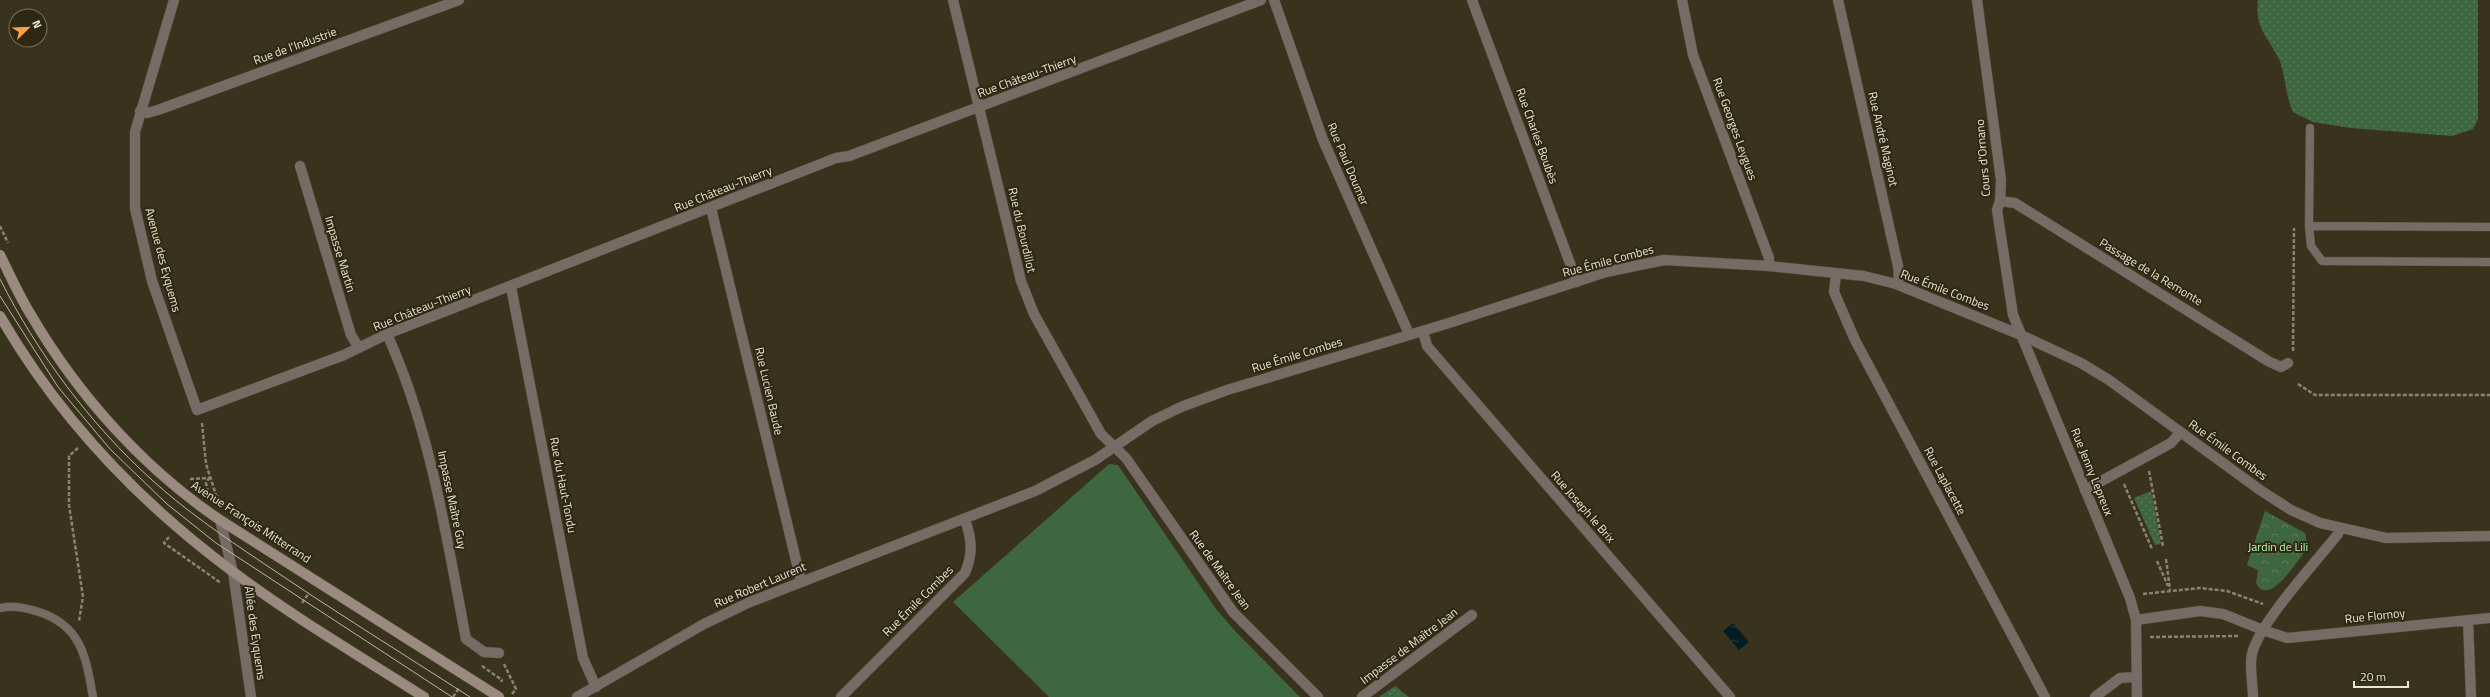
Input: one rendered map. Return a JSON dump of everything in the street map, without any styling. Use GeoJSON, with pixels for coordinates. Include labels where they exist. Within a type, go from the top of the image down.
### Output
{"type":"FeatureCollection","features":[{"type":"Feature","properties":{"kind":"main road","name":"Avenue François Mitterrand"},"geometry":{"type":"LineString","coordinates":[[0,255],[30,315],[69,373],[123,437],[158,472],[220,520],[499,697]]}},
{"type":"Feature","properties":{"kind":"main road"},"geometry":{"type":"LineString","coordinates":[[0,316],[34,373],[64,412],[102,456],[140,495],[233,572],[295,615],[424,697]]}},
{"type":"Feature","properties":{"kind":"street","name":"Avenue des Eyquems"},"geometry":{"type":"LineString","coordinates":[[174,0],[135,132],[135,208],[152,281],[197,410]]}},
{"type":"Feature","properties":{"kind":"street","name":"Rue de l'Industrie"},"geometry":{"type":"LineString","coordinates":[[140,111],[147,113],[158,110],[459,0]]}},
{"type":"Feature","properties":{"kind":"street","name":"Rue du Bourdillot"},"geometry":{"type":"LineString","coordinates":[[953,0],[1021,281],[1034,314],[1101,434],[1114,447]]}},
{"type":"Feature","properties":{"kind":"street","name":"Rue Château-Thierry"},"geometry":{"type":"LineString","coordinates":[[197,410],[359,348],[387,334],[511,287],[836,158],[849,156],[1261,0]]}},
{"type":"Feature","properties":{"kind":"street","name":"Rue Paul Doumer"},"geometry":{"type":"LineString","coordinates":[[1274,0],[1323,140],[1409,334]]}},
{"type":"Feature","properties":{"kind":"street","name":"Rue Charles Boubès"},"geometry":{"type":"LineString","coordinates":[[1472,0],[1577,282]]}},
{"type":"Feature","properties":{"kind":"street","name":"Rue Georges Leygues"},"geometry":{"type":"LineString","coordinates":[[1682,0],[1693,55],[1769,258],[1769,266]]}},
{"type":"Feature","properties":{"kind":"street","name":"Rue André Maginot"},"geometry":{"type":"LineString","coordinates":[[1838,0],[1898,266],[1899,278],[1896,284]]}},
{"type":"Feature","properties":{"kind":"street","name":"Cours d'Ornano"},"geometry":{"type":"LineString","coordinates":[[1977,0],[2000,180],[2000,201],[1997,210],[2010,301],[2021,335]]}},
{"type":"Feature","properties":{"kind":"street","name":"Impasse Martin"},"geometry":{"type":"LineString","coordinates":[[300,166],[351,335],[359,348]]}},
{"type":"Feature","properties":{"kind":"street","name":"Passage de la Remonte"},"geometry":{"type":"LineString","coordinates":[[2000,201],[2015,203],[2268,361],[2281,367],[2288,363]]}},
{"type":"Feature","properties":{"kind":"street","name":"Rue Lucien Baude"},"geometry":{"type":"LineString","coordinates":[[711,208],[801,581]]}},
{"type":"Feature","properties":{"kind":"street","name":"Rue Émile Combes"},"geometry":{"type":"LineString","coordinates":[[841,697],[965,573],[970,560],[972,546],[965,520],[1036,491],[1114,447],[1152,421],[1181,407],[1227,390],[1577,282],[1620,269],[1664,260],[1769,266],[1864,276],[1896,284],[2021,335],[2080,363],[2110,380],[2180,433],[2291,510],[2339,529],[2386,538],[2490,536]]}},
{"type":"Feature","properties":{"kind":"street","name":"Rue Laplacette"},"geometry":{"type":"LineString","coordinates":[[1836,274],[1834,292],[1855,340],[2045,697]]}},
{"type":"Feature","properties":{"kind":"street","name":"Rue du Haut-Tondu"},"geometry":{"type":"LineString","coordinates":[[511,287],[583,658],[596,687]]}},
{"type":"Feature","properties":{"kind":"street","name":"Rue Joseph le Brix"},"geometry":{"type":"LineString","coordinates":[[1422,331],[1427,346],[1730,697]]}},
{"type":"Feature","properties":{"kind":"street","name":"Impasse Maître Guy"},"geometry":{"type":"LineString","coordinates":[[387,334],[425,437],[434,474],[466,639],[484,652],[499,653]]}},
{"type":"Feature","properties":{"kind":"street","name":"Rue Jenny Lepreux"},"geometry":{"type":"LineString","coordinates":[[2021,335],[2130,598],[2136,620],[2137,697]]}},
{"type":"Feature","properties":{"kind":"street"},"geometry":{"type":"LineString","coordinates":[[2086,490],[2171,443],[2180,433]]}},
{"type":"Feature","properties":{"kind":"street","name":"Rue de Maître Jean"},"geometry":{"type":"LineString","coordinates":[[1114,447],[1126,458],[1233,612],[1318,697]]}},
{"type":"Feature","properties":{"kind":"street","name":"Allée des Eyquems"},"geometry":{"type":"LineString","coordinates":[[220,520],[237,593],[251,697]]}},
{"type":"Feature","properties":{"kind":"street","name":"Rue Robert Laurent"},"geometry":{"type":"LineString","coordinates":[[577,697],[704,624],[801,581],[965,520]]}},
{"type":"Feature","properties":{"kind":"street"},"geometry":{"type":"LineString","coordinates":[[2253,697],[2251,656],[2263,630],[2338,534],[2339,529]]}},
{"type":"Feature","properties":{"kind":"street","name":"Rue Flornoy"},"geometry":{"type":"LineString","coordinates":[[2136,620],[2200,610],[2223,614],[2287,638],[2490,618]]}},
{"type":"Feature","properties":{"kind":"street","name":"Impasse de Maître Jean"},"geometry":{"type":"LineString","coordinates":[[1362,697],[1472,615]]}},
{"type":"Feature","properties":{"kind":"street"},"geometry":{"type":"LineString","coordinates":[[2468,620],[2471,697]]}},
{"type":"Feature","properties":{"kind":"street"},"geometry":{"type":"LineString","coordinates":[[2095,697],[2120,678],[2136,677]]}},
{"type":"Feature","properties":{"kind":"lane"},"geometry":{"type":"LineString","coordinates":[[2310,128],[2309,226],[2311,246],[2322,261],[2490,262]]}},
{"type":"Feature","properties":{"kind":"lane"},"geometry":{"type":"LineString","coordinates":[[2309,226],[2490,227]]}},
{"type":"Feature","properties":{"kind":"lane"},"geometry":{"type":"LineString","coordinates":[[0,608],[10,606],[28,608],[44,613],[71,630],[80,645],[87,662],[93,697]]}},
{"type":"Feature","properties":{"kind":"path"},"geometry":{"type":"LineString","coordinates":[[0,226],[8,245]]}},
{"type":"Feature","properties":{"kind":"path"},"geometry":{"type":"LineString","coordinates":[[2288,363],[2294,349],[2294,228]]}},
{"type":"Feature","properties":{"kind":"path"},"geometry":{"type":"LineString","coordinates":[[2298,384],[2315,395],[2490,395]]}},
{"type":"Feature","properties":{"kind":"path"},"geometry":{"type":"LineString","coordinates":[[186,478],[193,480],[209,478],[204,429],[197,410]]}},
{"type":"Feature","properties":{"kind":"path"},"geometry":{"type":"LineString","coordinates":[[71,630],[79,620],[83,597],[70,506],[69,456],[78,448]]}},
{"type":"Feature","properties":{"kind":"path"},"geometry":{"type":"LineString","coordinates":[[2147,456],[2164,546]]}},
{"type":"Feature","properties":{"kind":"path"},"geometry":{"type":"LineString","coordinates":[[2119,472],[2152,549]]}},
{"type":"Feature","properties":{"kind":"path"},"geometry":{"type":"LineString","coordinates":[[198,486],[219,497],[224,505]]}},
{"type":"Feature","properties":{"kind":"path"},"geometry":{"type":"LineString","coordinates":[[169,537],[164,543],[198,568],[237,593]]}},
{"type":"Feature","properties":{"kind":"path"},"geometry":{"type":"LineString","coordinates":[[2158,561],[2170,590],[2166,559]]}},
{"type":"Feature","properties":{"kind":"path"},"geometry":{"type":"LineString","coordinates":[[295,615],[317,581]]}},
{"type":"Feature","properties":{"kind":"path"},"geometry":{"type":"LineString","coordinates":[[499,653],[514,690]]}},
{"type":"Feature","properties":{"kind":"green space"},"geometry":{"type":"Polygon","coordinates":[[[2258,0],[2478,0],[2478,119],[2473,129],[2452,136],[2351,128],[2313,122],[2293,112],[2288,99],[2279,59],[2260,25],[2258,18],[2258,0]]]}},
{"type":"Feature","properties":{"kind":"green space"},"geometry":{"type":"Polygon","coordinates":[[[1109,464],[1118,465],[1216,609],[1236,632],[1300,697],[1049,697],[953,602],[1109,464]]]}},
{"type":"Feature","properties":{"kind":"green space"},"geometry":{"type":"Polygon","coordinates":[[[2151,491],[2161,544],[2155,545],[2134,498],[2151,491]]]}},
{"type":"Feature","properties":{"kind":"green space","name":"Jardin de Lili"},"geometry":{"type":"Polygon","coordinates":[[[2265,511],[2305,533],[2308,547],[2284,579],[2276,586],[2268,590],[2262,589],[2256,583],[2258,570],[2247,565],[2265,511]]]}},
{"type":"Feature","properties":{"kind":"green space"},"geometry":{"type":"Polygon","coordinates":[[[1395,686],[1409,697],[1379,697],[1395,686]]]}},
{"type":"Feature","properties":{"kind":"water"},"geometry":{"type":"Polygon","coordinates":[[[1733,623],[1749,642],[1739,650],[1723,631],[1733,623]]]}},
{"type":"Feature","properties":{"kind":"tram line"},"geometry":{"type":"LineString","coordinates":[[0,279],[31,334],[67,387],[129,459],[152,480],[191,513],[246,552],[338,613],[470,697]]}},
{"type":"Feature","properties":{"kind":"tram line"},"geometry":{"type":"LineString","coordinates":[[0,296],[58,387],[110,449],[167,504],[216,543],[452,697]]}}]}
